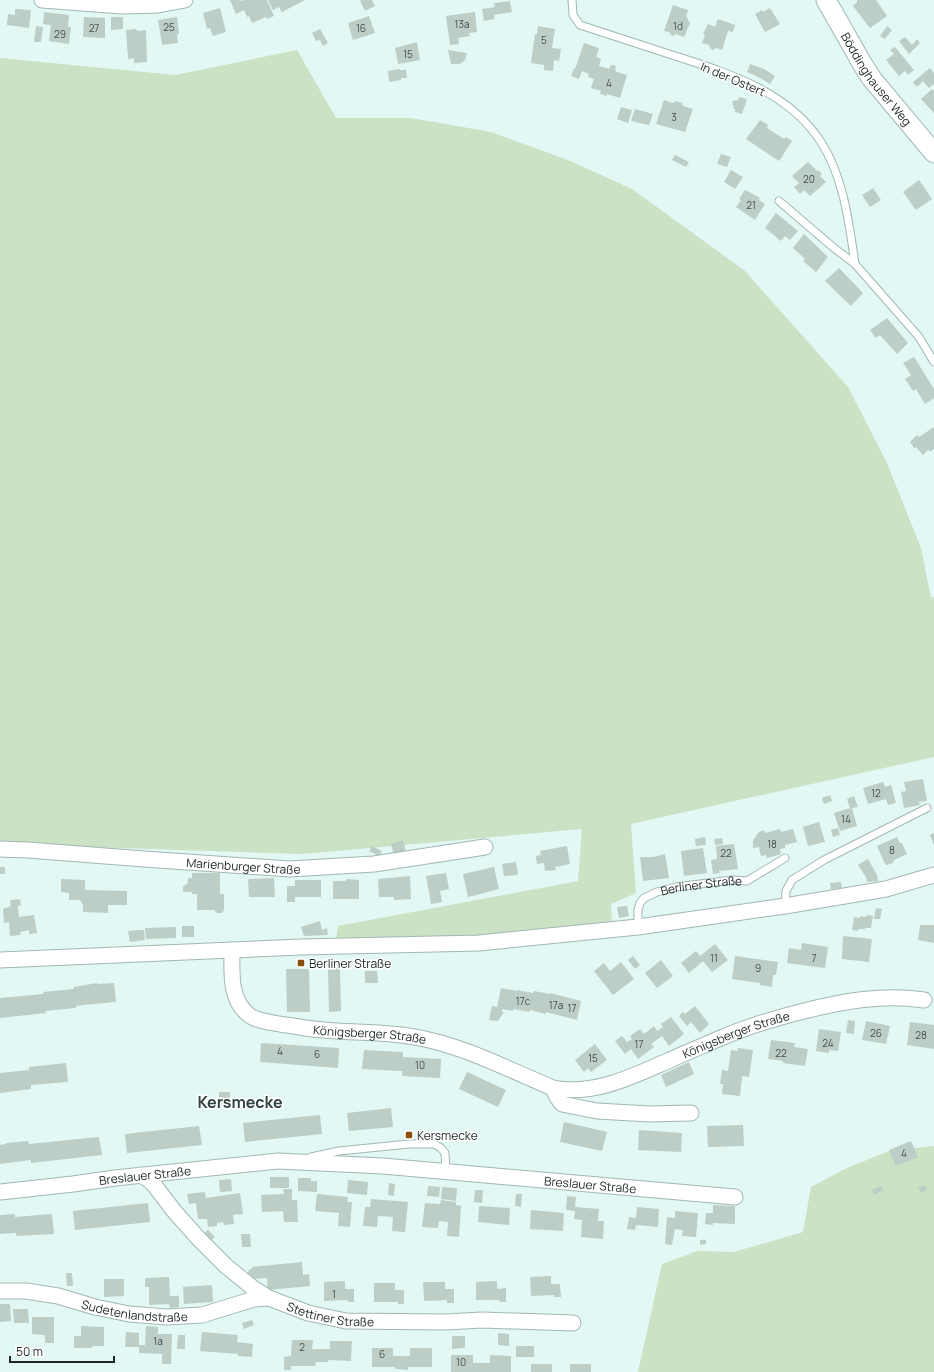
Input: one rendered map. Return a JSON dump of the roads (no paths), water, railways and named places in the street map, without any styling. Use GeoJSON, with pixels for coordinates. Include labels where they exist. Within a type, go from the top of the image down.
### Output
{"type":"FeatureCollection","features":[{"type":"Feature","properties":{"kind":"street"},"geometry":{"type":"LineString","coordinates":[[48,1],[122,6],[158,5],[185,0]]}},
{"type":"Feature","properties":{"kind":"street","name":"Böddinghauser Weg"},"geometry":{"type":"LineString","coordinates":[[826,0],[872,79],[934,153]]}},
{"type":"Feature","properties":{"kind":"street","name":"Marienburger Straße"},"geometry":{"type":"LineString","coordinates":[[0,850],[28,850],[120,858],[290,869],[374,864],[486,847]]}},
{"type":"Feature","properties":{"kind":"street"},"geometry":{"type":"LineString","coordinates":[[0,960],[301,946],[479,943],[638,927],[785,906],[886,889],[934,875]]}},
{"type":"Feature","properties":{"kind":"street","name":"Königsberger Straße"},"geometry":{"type":"LineString","coordinates":[[232,950],[233,983],[236,999],[241,1008],[250,1016],[264,1020],[328,1031],[408,1036],[429,1040],[463,1050],[554,1088],[564,1090],[602,1086],[627,1079],[754,1025],[828,1005],[874,998],[904,997],[924,1000]]}},
{"type":"Feature","properties":{"kind":"street"},"geometry":{"type":"LineString","coordinates":[[554,1088],[557,1097],[562,1104],[577,1108],[598,1111],[650,1114],[691,1113]]}},
{"type":"Feature","properties":{"kind":"street","name":"Breslauer Straße"},"geometry":{"type":"LineString","coordinates":[[0,1192],[10,1192],[140,1175],[278,1161],[383,1166],[735,1197]]}},
{"type":"Feature","properties":{"kind":"street","name":"Stettiner Straße"},"geometry":{"type":"LineString","coordinates":[[140,1175],[148,1179],[199,1239],[226,1266],[253,1288],[269,1298],[308,1313],[346,1321],[446,1322],[482,1320],[573,1323]]}},
{"type":"Feature","properties":{"kind":"street","name":"Sudetenlandstraße"},"geometry":{"type":"LineString","coordinates":[[0,1291],[26,1291],[58,1296],[95,1307],[129,1314],[167,1318],[202,1315],[254,1299],[269,1298]]}},
{"type":"Feature","properties":{"kind":"lane","name":"In der Ostert"},"geometry":{"type":"LineString","coordinates":[[572,0],[573,15],[580,25],[718,70],[750,83],[788,105],[805,122],[821,142],[835,171],[847,209],[855,264]]}},
{"type":"Feature","properties":{"kind":"lane"},"geometry":{"type":"LineString","coordinates":[[779,200],[834,248],[855,264],[919,336],[934,362]]}},
{"type":"Feature","properties":{"kind":"lane"},"geometry":{"type":"LineString","coordinates":[[785,906],[786,890],[792,880],[824,860],[927,808]]}},
{"type":"Feature","properties":{"kind":"lane","name":"Berliner Straße"},"geometry":{"type":"LineString","coordinates":[[638,927],[638,910],[640,903],[644,898],[657,892],[676,887],[732,880],[747,881],[785,858]]}},
{"type":"Feature","properties":{"kind":"lane","name":"Breslauer Straße"},"geometry":{"type":"LineString","coordinates":[[289,1162],[339,1151],[409,1144],[434,1144],[441,1148],[445,1153],[446,1172]]}},
{"type":"Feature","properties":{"kind":"place","name":"Berliner Straße"},"geometry":{"type":"Point","coordinates":[301,963]}},
{"type":"Feature","properties":{"kind":"place","name":"Kersmecke"},"geometry":{"type":"Point","coordinates":[409,1135]}},
{"type":"Feature","properties":{"kind":"district","name":"Kersmecke"},"geometry":{"type":"Point","coordinates":[240,1102]}}]}
